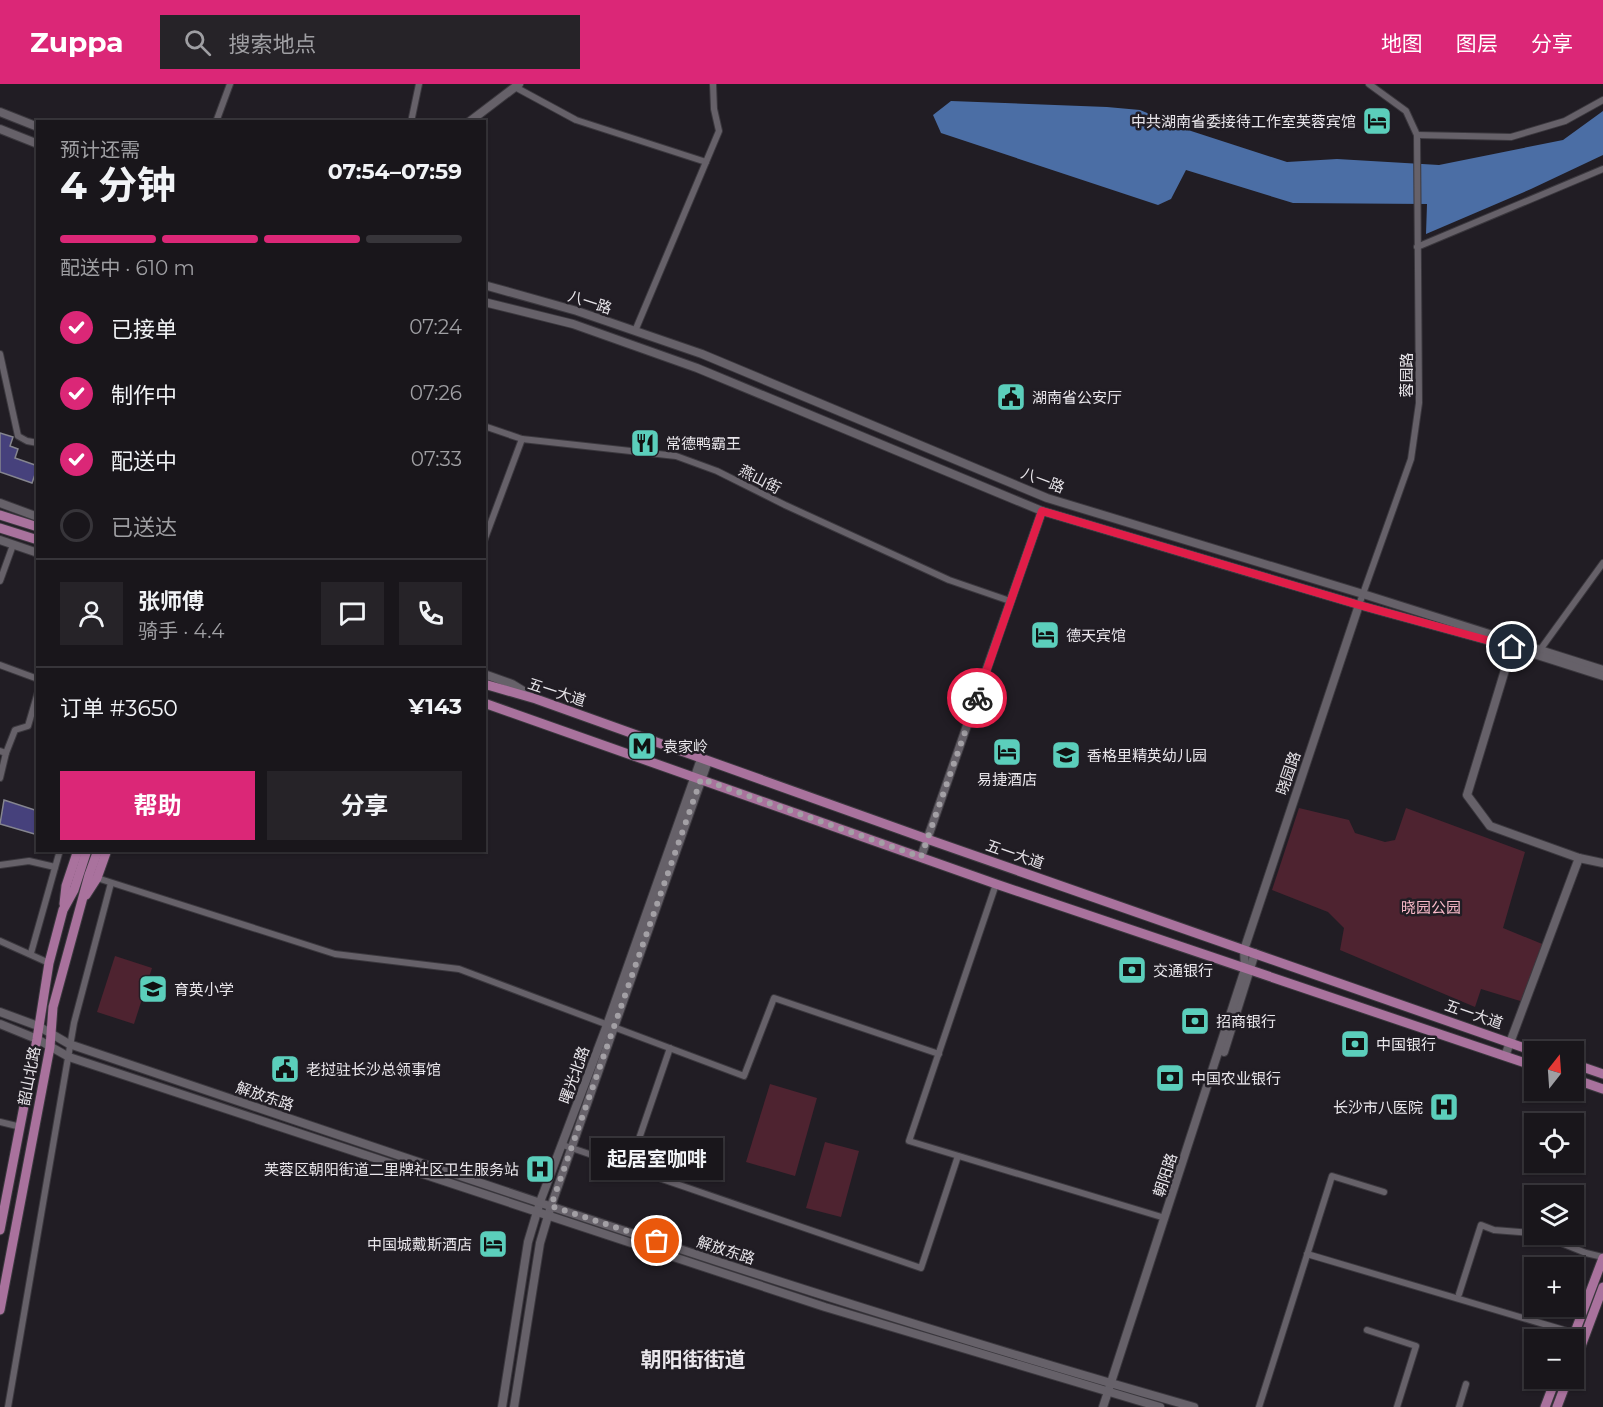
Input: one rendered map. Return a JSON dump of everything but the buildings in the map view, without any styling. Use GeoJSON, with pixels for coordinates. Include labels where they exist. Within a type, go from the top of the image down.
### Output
{"type":"FeatureCollection","features":[{"type":"Feature","properties":{"kind":"main road"},"geometry":{"type":"LineString","coordinates":[[0,112],[36,126]]}},
{"type":"Feature","properties":{"kind":"main road"},"geometry":{"type":"LineString","coordinates":[[0,129],[36,143]]}},
{"type":"Feature","properties":{"kind":"main road","name":"八一路"},"geometry":{"type":"LineString","coordinates":[[486,286],[577,310],[702,354],[1047,498],[1603,670]]}},
{"type":"Feature","properties":{"kind":"main road","name":"八一路"},"geometry":{"type":"LineString","coordinates":[[486,302],[573,324],[697,368],[1042,511],[1359,605],[1512,647],[1603,676]]}},
{"type":"Feature","properties":{"kind":"main road"},"geometry":{"type":"LineString","coordinates":[[0,515],[36,526]]}},
{"type":"Feature","properties":{"kind":"main road"},"geometry":{"type":"LineString","coordinates":[[0,528],[36,539]]}},
{"type":"Feature","properties":{"kind":"main road","name":"五一大道"},"geometry":{"type":"LineString","coordinates":[[486,685],[536,699],[927,839],[1524,1048]]}},
{"type":"Feature","properties":{"kind":"main road","name":"五一大道"},"geometry":{"type":"LineString","coordinates":[[486,704],[996,884],[1524,1063]]}},
{"type":"Feature","properties":{"kind":"main road"},"geometry":{"type":"LineString","coordinates":[[63,910],[66,886],[77,852]]}},
{"type":"Feature","properties":{"kind":"main road","name":"韶山北路"},"geometry":{"type":"LineString","coordinates":[[0,1230],[37,1039],[49,963],[63,910],[74,890],[86,852]]}},
{"type":"Feature","properties":{"kind":"main road","name":"韶山北路"},"geometry":{"type":"LineString","coordinates":[[0,1310],[51,1047],[53,1007],[97,852]]}},
{"type":"Feature","properties":{"kind":"main road"},"geometry":{"type":"LineString","coordinates":[[83,900],[97,878],[106,852]]}},
{"type":"Feature","properties":{"kind":"main road","name":"解放东路"},"geometry":{"type":"LineString","coordinates":[[0,1012],[38,1026],[69,1044],[825,1306],[1111,1389],[1194,1407]]}},
{"type":"Feature","properties":{"kind":"main road","name":"解放东路"},"geometry":{"type":"LineString","coordinates":[[0,1024],[37,1039],[69,1057],[539,1206]]}},
{"type":"Feature","properties":{"kind":"main road"},"geometry":{"type":"LineString","coordinates":[[1584,1067],[1603,1074]]}},
{"type":"Feature","properties":{"kind":"main road"},"geometry":{"type":"LineString","coordinates":[[1584,1082],[1603,1089]]}},
{"type":"Feature","properties":{"kind":"main road"},"geometry":{"type":"LineString","coordinates":[[1576,1329],[1603,1258]]}},
{"type":"Feature","properties":{"kind":"main road"},"geometry":{"type":"LineString","coordinates":[[1584,1338],[1603,1287]]}},
{"type":"Feature","properties":{"kind":"main road","name":"解放东路"},"geometry":{"type":"LineString","coordinates":[[1111,1389],[1160,1407]]}},
{"type":"Feature","properties":{"kind":"main road"},"geometry":{"type":"LineString","coordinates":[[1545,1407],[1552,1389]]}},
{"type":"Feature","properties":{"kind":"main road"},"geometry":{"type":"LineString","coordinates":[[1557,1407],[1564,1389]]}},
{"type":"Feature","properties":{"kind":"street"},"geometry":{"type":"LineString","coordinates":[[217,120],[230,84]]}},
{"type":"Feature","properties":{"kind":"street"},"geometry":{"type":"LineString","coordinates":[[411,120],[419,84]]}},
{"type":"Feature","properties":{"kind":"street"},"geometry":{"type":"LineString","coordinates":[[635,331],[719,131],[714,109],[713,84]]}},
{"type":"Feature","properties":{"kind":"street"},"geometry":{"type":"LineString","coordinates":[[1369,84],[1406,111],[1417,135],[1511,137],[1565,122],[1603,100]]}},
{"type":"Feature","properties":{"kind":"street"},"geometry":{"type":"LineString","coordinates":[[472,120],[517,86],[576,120],[706,162]]}},
{"type":"Feature","properties":{"kind":"street","name":"蓉园路"},"geometry":{"type":"LineString","coordinates":[[1359,605],[1411,459],[1419,403],[1417,135]]}},
{"type":"Feature","properties":{"kind":"street"},"geometry":{"type":"LineString","coordinates":[[1417,247],[1603,169]]}},
{"type":"Feature","properties":{"kind":"street"},"geometry":{"type":"LineString","coordinates":[[0,354],[18,436],[36,443]]}},
{"type":"Feature","properties":{"kind":"street","name":"燕山街"},"geometry":{"type":"LineString","coordinates":[[486,427],[522,439],[676,456],[717,471],[785,505],[949,580],[1010,602]]}},
{"type":"Feature","properties":{"kind":"street"},"geometry":{"type":"LineString","coordinates":[[486,536],[522,439]]}},
{"type":"Feature","properties":{"kind":"street"},"geometry":{"type":"LineString","coordinates":[[0,503],[36,516]]}},
{"type":"Feature","properties":{"kind":"street"},"geometry":{"type":"LineString","coordinates":[[921,857],[1042,511]]}},
{"type":"Feature","properties":{"kind":"street"},"geometry":{"type":"LineString","coordinates":[[0,540],[36,552]]}},
{"type":"Feature","properties":{"kind":"street"},"geometry":{"type":"LineString","coordinates":[[0,581],[13,545]]}},
{"type":"Feature","properties":{"kind":"street"},"geometry":{"type":"LineString","coordinates":[[1540,650],[1603,563]]}},
{"type":"Feature","properties":{"kind":"street","name":"晓园路"},"geometry":{"type":"LineString","coordinates":[[1244,950],[1359,605]]}},
{"type":"Feature","properties":{"kind":"street"},"geometry":{"type":"LineString","coordinates":[[1512,647],[1467,795],[1490,826],[1579,858],[1603,863]]}},
{"type":"Feature","properties":{"kind":"street"},"geometry":{"type":"LineString","coordinates":[[0,665],[36,678]]}},
{"type":"Feature","properties":{"kind":"street"},"geometry":{"type":"LineString","coordinates":[[486,675],[512,684],[536,699]]}},
{"type":"Feature","properties":{"kind":"street"},"geometry":{"type":"LineString","coordinates":[[0,778],[3,752],[15,730],[28,726],[36,699]]}},
{"type":"Feature","properties":{"kind":"street","name":"曙光北路"},"geometry":{"type":"LineString","coordinates":[[514,1407],[540,1243],[611,1027],[704,760]]}},
{"type":"Feature","properties":{"kind":"street"},"geometry":{"type":"LineString","coordinates":[[31,953],[59,852]]}},
{"type":"Feature","properties":{"kind":"street"},"geometry":{"type":"LineString","coordinates":[[1505,1056],[1579,858]]}},
{"type":"Feature","properties":{"kind":"street"},"geometry":{"type":"LineString","coordinates":[[0,864],[29,861],[55,867]]}},
{"type":"Feature","properties":{"kind":"street"},"geometry":{"type":"LineString","coordinates":[[97,878],[335,954],[459,969],[744,1076],[774,998],[939,1054]]}},
{"type":"Feature","properties":{"kind":"street"},"geometry":{"type":"LineString","coordinates":[[8,1407],[69,1057],[69,1044],[111,883]]}},
{"type":"Feature","properties":{"kind":"street"},"geometry":{"type":"LineString","coordinates":[[996,884],[909,1141],[1165,1218]]}},
{"type":"Feature","properties":{"kind":"street"},"geometry":{"type":"LineString","coordinates":[[0,942],[31,953],[49,963]]}},
{"type":"Feature","properties":{"kind":"street","name":"朝阳路"},"geometry":{"type":"LineString","coordinates":[[1103,1407],[1111,1389],[1247,970],[1244,950]]}},
{"type":"Feature","properties":{"kind":"street","name":"朝阳路"},"geometry":{"type":"LineString","coordinates":[[1108,1407],[1111,1389],[1165,1218],[1247,970],[1255,953]]}},
{"type":"Feature","properties":{"kind":"street","name":"曙光北路"},"geometry":{"type":"LineString","coordinates":[[502,1407],[528,1242],[539,1206],[611,1027]]}},
{"type":"Feature","properties":{"kind":"street"},"geometry":{"type":"LineString","coordinates":[[629,1168],[670,1048]]}},
{"type":"Feature","properties":{"kind":"street"},"geometry":{"type":"LineString","coordinates":[[0,1122],[21,1126]]}},
{"type":"Feature","properties":{"kind":"street"},"geometry":{"type":"LineString","coordinates":[[563,1144],[921,1268],[958,1156]]}},
{"type":"Feature","properties":{"kind":"street"},"geometry":{"type":"LineString","coordinates":[[1259,1407],[1332,1176],[1384,1192]]}},
{"type":"Feature","properties":{"kind":"street"},"geometry":{"type":"LineString","coordinates":[[1459,1294],[1481,1226],[1494,1230],[1524,1232]]}},
{"type":"Feature","properties":{"kind":"street"},"geometry":{"type":"LineString","coordinates":[[1566,1245],[1603,1258]]}},
{"type":"Feature","properties":{"kind":"street"},"geometry":{"type":"LineString","coordinates":[[1307,1254],[1550,1329]]}},
{"type":"Feature","properties":{"kind":"street"},"geometry":{"type":"LineString","coordinates":[[1367,1330],[1416,1346],[1397,1407]]}},
{"type":"Feature","properties":{"kind":"street"},"geometry":{"type":"LineString","coordinates":[[1459,1407],[1466,1384]]}},
{"type":"Feature","properties":{"kind":"green space","name":"晓园公园"},"geometry":{"type":"Polygon","coordinates":[[[1299,808],[1349,820],[1355,833],[1385,842],[1395,840],[1406,808],[1525,852],[1503,928],[1547,946],[1527,1003],[1481,989],[1475,1007],[1340,950],[1344,928],[1328,912],[1272,890],[1299,808]]]}},
{"type":"Feature","properties":{"kind":"green space"},"geometry":{"type":"Polygon","coordinates":[[[115,956],[152,968],[134,1024],[97,1012],[115,956]]]}},
{"type":"Feature","properties":{"kind":"green space"},"geometry":{"type":"Polygon","coordinates":[[[770,1084],[817,1098],[795,1176],[746,1162],[770,1084]]]}},
{"type":"Feature","properties":{"kind":"green space"},"geometry":{"type":"Polygon","coordinates":[[[825,1142],[859,1151],[841,1217],[806,1208],[825,1142]]]}},
{"type":"Feature","properties":{"kind":"water"},"geometry":{"type":"Polygon","coordinates":[[[951,101],[1140,110],[1188,130],[1287,162],[1337,159],[1439,165],[1563,140],[1603,111],[1603,155],[1426,234],[1427,204],[1293,203],[1186,170],[1171,199],[1158,205],[941,133],[933,115],[951,101]]]}},
{"type":"Feature","properties":{"kind":"way so far"},"geometry":{"type":"LineString","coordinates":[[657,1241],[551,1206],[701,779],[921,857],[977,698]]}},
{"type":"Feature","properties":{"kind":"place","name":"中共湖南省委接待工作室芙蓉宾馆"},"geometry":{"type":"Point","coordinates":[1377,121]}},
{"type":"Feature","properties":{"kind":"place","name":"湖南省公安厅"},"geometry":{"type":"Point","coordinates":[1011,397]}},
{"type":"Feature","properties":{"kind":"place","name":"常德鸭霸王"},"geometry":{"type":"Point","coordinates":[645,443]}},
{"type":"Feature","properties":{"kind":"place","name":"德天宾馆"},"geometry":{"type":"Point","coordinates":[1045,635]}},
{"type":"Feature","properties":{"kind":"place","name":"袁家岭"},"geometry":{"type":"Point","coordinates":[642,746]}},
{"type":"Feature","properties":{"kind":"place","name":"易捷酒店"},"geometry":{"type":"Point","coordinates":[1007,752]}},
{"type":"Feature","properties":{"kind":"place","name":"香格里精英幼儿园"},"geometry":{"type":"Point","coordinates":[1066,755]}},
{"type":"Feature","properties":{"kind":"place","name":"交通银行"},"geometry":{"type":"Point","coordinates":[1132,970]}},
{"type":"Feature","properties":{"kind":"place","name":"育英小学"},"geometry":{"type":"Point","coordinates":[153,989]}},
{"type":"Feature","properties":{"kind":"place","name":"招商银行"},"geometry":{"type":"Point","coordinates":[1195,1021]}},
{"type":"Feature","properties":{"kind":"place","name":"中国银行"},"geometry":{"type":"Point","coordinates":[1355,1044]}},
{"type":"Feature","properties":{"kind":"place","name":"老挝驻长沙总领事馆"},"geometry":{"type":"Point","coordinates":[285,1069]}},
{"type":"Feature","properties":{"kind":"place","name":"中国农业银行"},"geometry":{"type":"Point","coordinates":[1170,1078]}},
{"type":"Feature","properties":{"kind":"place","name":"长沙市八医院"},"geometry":{"type":"Point","coordinates":[1444,1107]}},
{"type":"Feature","properties":{"kind":"place","name":"芙蓉区朝阳街道二里牌社区卫生服务站"},"geometry":{"type":"Point","coordinates":[540,1169]}},
{"type":"Feature","properties":{"kind":"place","name":"起居室咖啡"},"geometry":{"type":"Point","coordinates":[657,1241]}},
{"type":"Feature","properties":{"kind":"place","name":"中国城戴斯酒店"},"geometry":{"type":"Point","coordinates":[493,1244]}},
{"type":"Feature","properties":{"kind":"district","name":"朝阳街街道"},"geometry":{"type":"Point","coordinates":[693,1359]}},
{"type":"Feature","properties":{"kind":"route"},"geometry":{"type":"LineString","coordinates":[[977,698],[1042,511],[1359,605],[1512,647]]}}]}
